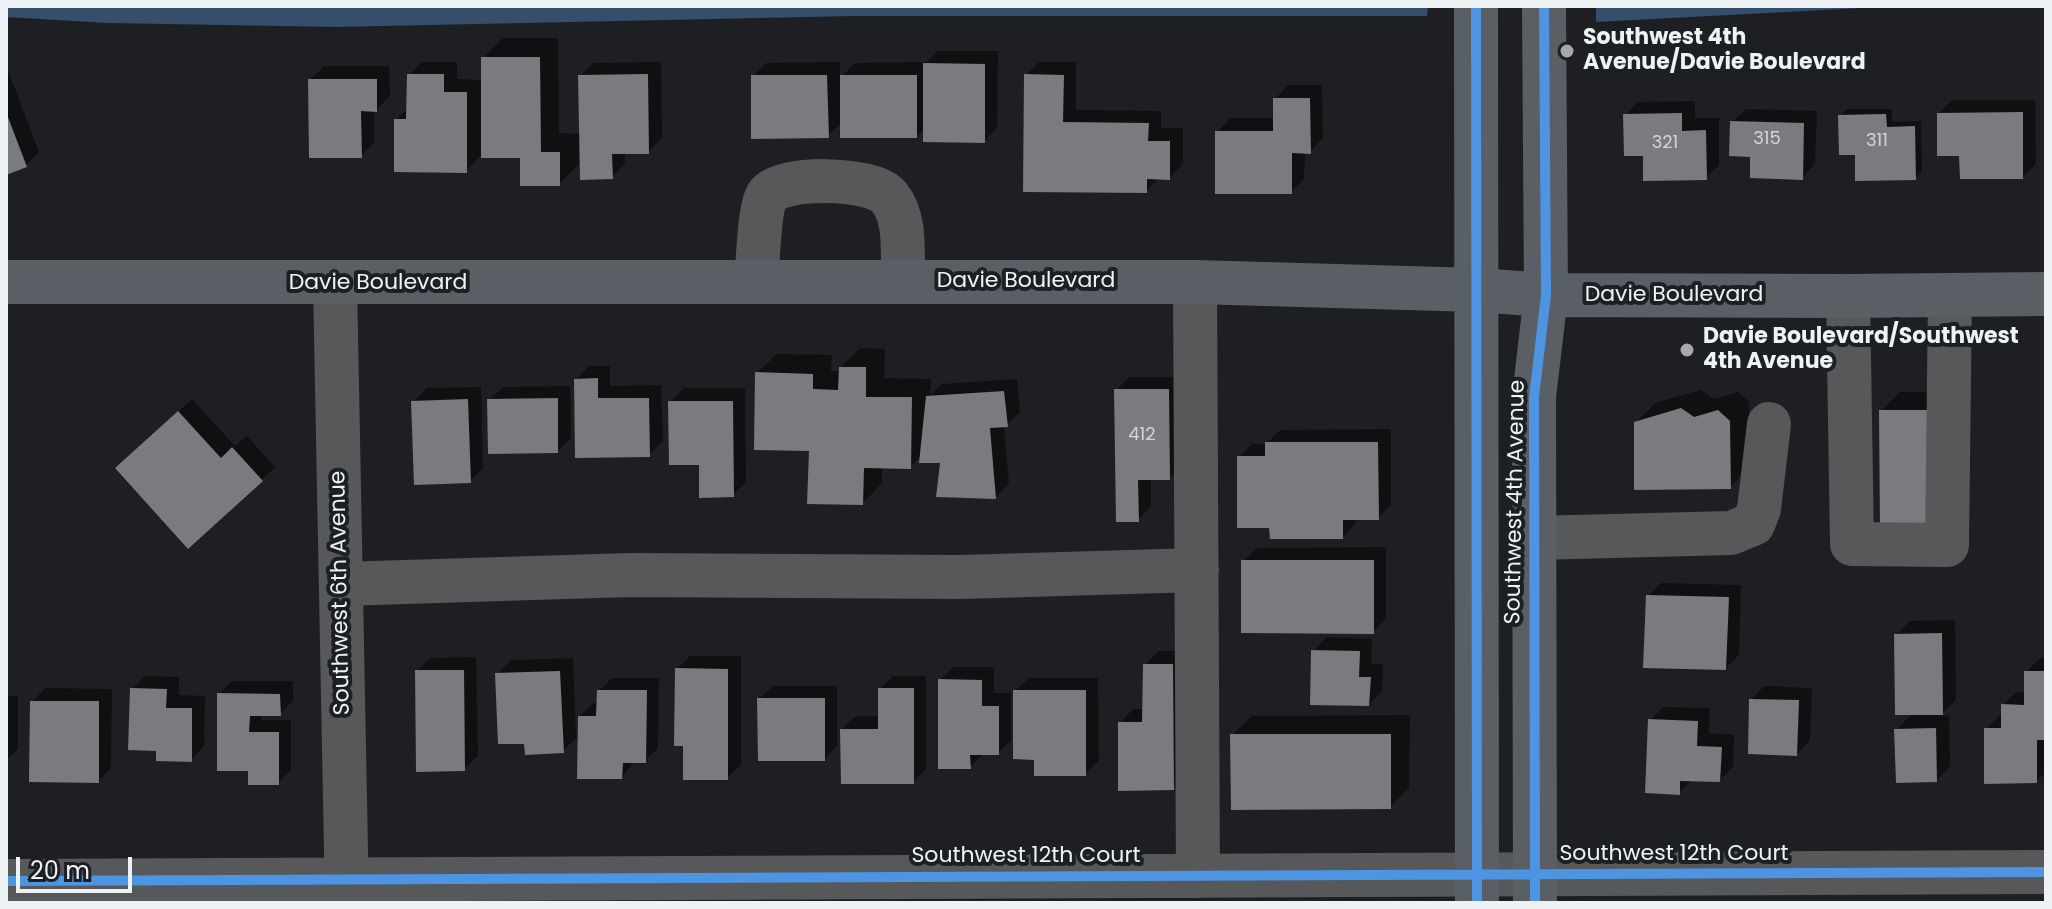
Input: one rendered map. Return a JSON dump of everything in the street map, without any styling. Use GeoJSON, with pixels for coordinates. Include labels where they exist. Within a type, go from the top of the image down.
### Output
{"type":"FeatureCollection","features":[{"type":"Feature","properties":{"kind":"main road","name":"Southwest 4th Avenue"},"geometry":{"type":"LineString","coordinates":[[1476,6],[1477,888]]}},
{"type":"Feature","properties":{"kind":"main road","name":"Southwest 4th Avenue"},"geometry":{"type":"LineString","coordinates":[[1534,889],[1534,397],[1546,295],[1544,6]]}},
{"type":"Feature","properties":{"kind":"main road","name":"Davie Boulevard"},"geometry":{"type":"LineString","coordinates":[[6,282],[1195,282],[1477,290],[1546,295],[2046,294]]}},
{"type":"Feature","properties":{"kind":"street"},"geometry":{"type":"LineString","coordinates":[[756,282],[762,206],[768,194],[773,189],[802,183],[846,181],[887,194],[895,206],[901,222],[903,281]]}},
{"type":"Feature","properties":{"kind":"street"},"geometry":{"type":"LineString","coordinates":[[1195,282],[1198,876]]}},
{"type":"Feature","properties":{"kind":"street","name":"Southwest 6th Avenue"},"geometry":{"type":"LineString","coordinates":[[335,283],[347,891]]}},
{"type":"Feature","properties":{"kind":"street"},"geometry":{"type":"LineString","coordinates":[[1848,296],[1852,544],[1947,545],[1950,295]]}},
{"type":"Feature","properties":{"kind":"street"},"geometry":{"type":"LineString","coordinates":[[1534,538],[1731,533],[1753,524],[1759,509],[1769,424]]}},
{"type":"Feature","properties":{"kind":"street"},"geometry":{"type":"LineString","coordinates":[[341,584],[630,575],[961,577],[1197,570]]}},
{"type":"Feature","properties":{"kind":"street","name":"Southwest 12th Court"},"geometry":{"type":"LineString","coordinates":[[6,881],[347,891],[1198,876],[1534,889],[2046,872]]}},
{"type":"Feature","properties":{"kind":"water"},"geometry":{"type":"Polygon","coordinates":[[[6,6],[1428,6],[1427,16],[854,16],[336,27],[107,23],[6,17],[6,6]]]}},
{"type":"Feature","properties":{"kind":"water"},"geometry":{"type":"Polygon","coordinates":[[[1596,6],[1900,6],[1596,22],[1596,6]]]}},
{"type":"Feature","properties":{"kind":"building"},"geometry":{"type":"Polygon","coordinates":[[[481,57],[540,57],[541,152],[560,152],[560,186],[520,186],[520,158],[481,158],[481,57]]]}},
{"type":"Feature","properties":{"kind":"building"},"geometry":{"type":"Polygon","coordinates":[[[923,63],[985,64],[985,143],[923,142],[923,63]]]}},
{"type":"Feature","properties":{"kind":"building"},"geometry":{"type":"Polygon","coordinates":[[[407,74],[444,74],[444,92],[467,92],[467,173],[394,172],[394,119],[406,119],[407,74]]]}},
{"type":"Feature","properties":{"kind":"building"},"geometry":{"type":"Polygon","coordinates":[[[648,74],[649,154],[612,154],[613,179],[580,180],[578,75],[648,74]]]}},
{"type":"Feature","properties":{"kind":"building"},"geometry":{"type":"Polygon","coordinates":[[[1024,74],[1064,75],[1063,122],[1149,123],[1148,141],[1170,141],[1170,180],[1147,179],[1147,193],[1023,192],[1024,74]]]}},
{"type":"Feature","properties":{"kind":"building"},"geometry":{"type":"Polygon","coordinates":[[[751,75],[827,75],[829,138],[751,139],[751,75]]]}},
{"type":"Feature","properties":{"kind":"building"},"geometry":{"type":"Polygon","coordinates":[[[840,75],[917,75],[917,138],[840,138],[840,75]]]}},
{"type":"Feature","properties":{"kind":"building"},"geometry":{"type":"Polygon","coordinates":[[[308,79],[377,79],[377,112],[361,111],[362,158],[309,158],[308,79]]]}},
{"type":"Feature","properties":{"kind":"building"},"geometry":{"type":"Polygon","coordinates":[[[1273,98],[1310,98],[1311,154],[1292,153],[1292,194],[1215,194],[1215,131],[1273,131],[1273,98]]]}},
{"type":"Feature","properties":{"kind":"building"},"geometry":{"type":"Polygon","coordinates":[[[6,112],[27,167],[6,175],[6,112]]]}},
{"type":"Feature","properties":{"kind":"building"},"geometry":{"type":"Polygon","coordinates":[[[2023,112],[2023,179],[1960,179],[1959,156],[1937,156],[1937,113],[2023,112]]]}},
{"type":"Feature","properties":{"kind":"building"},"geometry":{"type":"Polygon","coordinates":[[[1682,113],[1682,131],[1706,130],[1707,180],[1643,181],[1643,156],[1624,156],[1623,114],[1682,113]]]}},
{"type":"Feature","properties":{"kind":"building"},"geometry":{"type":"Polygon","coordinates":[[[1886,114],[1887,127],[1915,126],[1916,180],[1855,181],[1855,155],[1839,155],[1838,115],[1886,114]]]}},
{"type":"Feature","properties":{"kind":"building"},"geometry":{"type":"Polygon","coordinates":[[[1730,121],[1804,123],[1803,180],[1750,178],[1750,157],[1729,156],[1730,121]]]}},
{"type":"Feature","properties":{"kind":"building"},"geometry":{"type":"Polygon","coordinates":[[[839,367],[866,367],[866,397],[912,397],[911,469],[864,468],[863,505],[807,504],[809,451],[754,450],[755,372],[813,374],[813,389],[838,390],[839,367]]]}},
{"type":"Feature","properties":{"kind":"building"},"geometry":{"type":"Polygon","coordinates":[[[598,378],[598,398],[649,398],[650,457],[575,458],[574,379],[598,378]]]}},
{"type":"Feature","properties":{"kind":"building"},"geometry":{"type":"Polygon","coordinates":[[[1114,389],[1169,389],[1170,480],[1138,480],[1139,522],[1116,522],[1114,389]]]}},
{"type":"Feature","properties":{"kind":"building"},"geometry":{"type":"Polygon","coordinates":[[[1004,391],[1008,427],[990,428],[996,499],[936,497],[940,463],[919,463],[926,396],[1004,391]]]}},
{"type":"Feature","properties":{"kind":"building"},"geometry":{"type":"Polygon","coordinates":[[[558,398],[558,453],[488,454],[487,399],[558,398]]]}},
{"type":"Feature","properties":{"kind":"building"},"geometry":{"type":"Polygon","coordinates":[[[468,399],[471,483],[414,485],[411,401],[468,399]]]}},
{"type":"Feature","properties":{"kind":"building"},"geometry":{"type":"Polygon","coordinates":[[[668,401],[733,401],[734,497],[699,498],[699,465],[669,465],[668,401]]]}},
{"type":"Feature","properties":{"kind":"building"},"geometry":{"type":"Polygon","coordinates":[[[1681,408],[1694,417],[1718,410],[1730,421],[1731,489],[1634,490],[1634,422],[1681,408]]]}},
{"type":"Feature","properties":{"kind":"building"},"geometry":{"type":"Polygon","coordinates":[[[1879,410],[1935,410],[1936,529],[1880,529],[1879,410]]]}},
{"type":"Feature","properties":{"kind":"building"},"geometry":{"type":"Polygon","coordinates":[[[178,411],[221,458],[232,447],[263,481],[188,549],[115,468],[178,411]]]}},
{"type":"Feature","properties":{"kind":"building"},"geometry":{"type":"Polygon","coordinates":[[[1265,442],[1378,442],[1379,520],[1343,520],[1343,539],[1270,539],[1269,528],[1237,528],[1237,456],[1265,456],[1265,442]]]}},
{"type":"Feature","properties":{"kind":"building"},"geometry":{"type":"Polygon","coordinates":[[[1241,560],[1374,560],[1374,634],[1241,633],[1241,560]]]}},
{"type":"Feature","properties":{"kind":"building"},"geometry":{"type":"Polygon","coordinates":[[[1646,595],[1729,597],[1726,670],[1643,668],[1646,595]]]}},
{"type":"Feature","properties":{"kind":"building"},"geometry":{"type":"Polygon","coordinates":[[[1942,633],[1943,715],[1895,715],[1894,634],[1942,633]]]}},
{"type":"Feature","properties":{"kind":"building"},"geometry":{"type":"Polygon","coordinates":[[[1311,650],[1360,651],[1359,677],[1371,677],[1369,706],[1310,705],[1311,650]]]}},
{"type":"Feature","properties":{"kind":"building"},"geometry":{"type":"Polygon","coordinates":[[[1143,664],[1173,664],[1174,790],[1118,791],[1118,722],[1142,722],[1143,664]]]}},
{"type":"Feature","properties":{"kind":"building"},"geometry":{"type":"Polygon","coordinates":[[[675,668],[728,669],[728,780],[683,780],[683,746],[674,746],[675,668]]]}},
{"type":"Feature","properties":{"kind":"building"},"geometry":{"type":"Polygon","coordinates":[[[415,670],[464,670],[465,771],[416,772],[415,670]]]}},
{"type":"Feature","properties":{"kind":"building"},"geometry":{"type":"Polygon","coordinates":[[[560,671],[564,753],[525,755],[524,744],[498,744],[495,673],[560,671]]]}},
{"type":"Feature","properties":{"kind":"building"},"geometry":{"type":"Polygon","coordinates":[[[2024,671],[2046,671],[2046,740],[2037,740],[2037,783],[1984,784],[1984,728],[2001,728],[2001,704],[2024,705],[2024,671]]]}},
{"type":"Feature","properties":{"kind":"building"},"geometry":{"type":"Polygon","coordinates":[[[938,679],[982,680],[982,706],[999,706],[999,755],[970,755],[971,769],[938,769],[938,679]]]}},
{"type":"Feature","properties":{"kind":"building"},"geometry":{"type":"Polygon","coordinates":[[[130,688],[167,689],[166,708],[192,708],[192,762],[156,761],[156,751],[128,750],[130,688]]]}},
{"type":"Feature","properties":{"kind":"building"},"geometry":{"type":"Polygon","coordinates":[[[878,688],[914,688],[914,784],[841,784],[840,729],[878,729],[878,688]]]}},
{"type":"Feature","properties":{"kind":"building"},"geometry":{"type":"Polygon","coordinates":[[[597,690],[647,690],[646,763],[623,763],[622,779],[577,779],[578,716],[596,716],[597,690]]]}},
{"type":"Feature","properties":{"kind":"building"},"geometry":{"type":"Polygon","coordinates":[[[1013,690],[1086,690],[1086,776],[1034,776],[1034,760],[1013,759],[1013,690]]]}},
{"type":"Feature","properties":{"kind":"building"},"geometry":{"type":"Polygon","coordinates":[[[217,693],[280,694],[281,716],[250,716],[249,732],[279,732],[279,785],[248,785],[248,771],[217,771],[217,693]]]}},
{"type":"Feature","properties":{"kind":"building"},"geometry":{"type":"Polygon","coordinates":[[[757,698],[825,698],[825,761],[758,761],[757,698]]]}},
{"type":"Feature","properties":{"kind":"building"},"geometry":{"type":"Polygon","coordinates":[[[1749,699],[1799,700],[1797,756],[1748,754],[1749,699]]]}},
{"type":"Feature","properties":{"kind":"building"},"geometry":{"type":"Polygon","coordinates":[[[30,701],[99,701],[99,783],[29,782],[30,701]]]}},
{"type":"Feature","properties":{"kind":"building"},"geometry":{"type":"Polygon","coordinates":[[[1648,719],[1698,721],[1697,746],[1722,747],[1720,782],[1680,781],[1680,795],[1645,793],[1648,719]]]}},
{"type":"Feature","properties":{"kind":"building"},"geometry":{"type":"Polygon","coordinates":[[[1936,728],[1937,782],[1896,783],[1894,729],[1936,728]]]}},
{"type":"Feature","properties":{"kind":"building"},"geometry":{"type":"Polygon","coordinates":[[[1230,734],[1391,734],[1391,809],[1231,810],[1230,734]]]}},
{"type":"Feature","properties":{"kind":"cycle path"},"geometry":{"type":"LineString","coordinates":[[1476,6],[1477,903]]}},
{"type":"Feature","properties":{"kind":"cycle path"},"geometry":{"type":"LineString","coordinates":[[1535,903],[1534,397],[1546,295],[1544,6]]}},
{"type":"Feature","properties":{"kind":"cycle path"},"geometry":{"type":"LineString","coordinates":[[6,881],[2046,872]]}},
{"type":"Feature","properties":{"kind":"place","name":"Southwest 4th Avenue/Davie Boulevard"},"geometry":{"type":"Point","coordinates":[1567,51]}},
{"type":"Feature","properties":{"kind":"place","name":"Davie Boulevard/Southwest 4th Avenue"},"geometry":{"type":"Point","coordinates":[1687,350]}}]}
